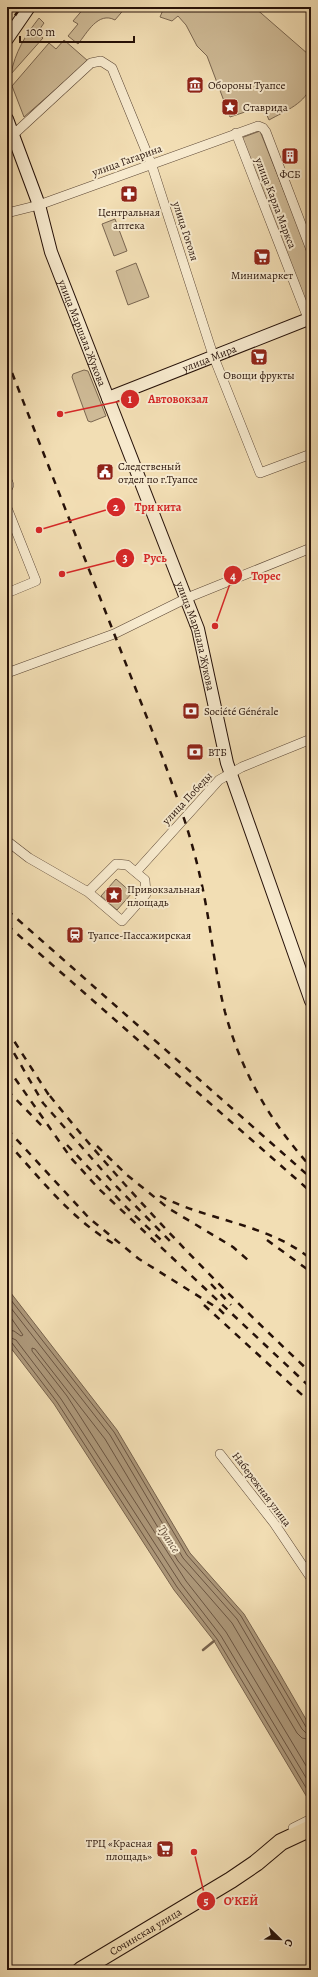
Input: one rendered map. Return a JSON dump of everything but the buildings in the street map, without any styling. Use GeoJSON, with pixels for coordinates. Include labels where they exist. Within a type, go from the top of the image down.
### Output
{"type":"FeatureCollection","features":[{"type":"Feature","properties":{"kind":"highway","name":"Сочинская улица"},"geometry":{"type":"LineString","coordinates":[[81,1970],[256,1864],[279,1839],[311,1828]]}},
{"type":"Feature","properties":{"kind":"main road"},"geometry":{"type":"LineString","coordinates":[[7,39],[30,7]]}},
{"type":"Feature","properties":{"kind":"main road","name":"улица Маршала Жукова"},"geometry":{"type":"LineString","coordinates":[[7,119],[39,205],[51,252],[198,629],[230,773],[311,1001]]}},
{"type":"Feature","properties":{"kind":"main road","name":"улица Мира"},"geometry":{"type":"LineString","coordinates":[[108,398],[213,355],[310,321]]}},
{"type":"Feature","properties":{"kind":"street","name":"улица Гоголя"},"geometry":{"type":"LineString","coordinates":[[14,135],[84,68],[96,61],[101,61],[112,68],[151,163],[213,355],[260,473],[311,454]]}},
{"type":"Feature","properties":{"kind":"street","name":"улица Гагарина"},"geometry":{"type":"LineString","coordinates":[[7,213],[39,205],[254,126]]}},
{"type":"Feature","properties":{"kind":"street","name":"улица Карла Маркса"},"geometry":{"type":"LineString","coordinates":[[254,126],[261,127],[266,132],[311,250]]}},
{"type":"Feature","properties":{"kind":"street","name":"улица Карла Маркса"},"geometry":{"type":"LineString","coordinates":[[236,133],[310,321]]}},
{"type":"Feature","properties":{"kind":"street"},"geometry":{"type":"LineString","coordinates":[[7,480],[9,485],[7,489]]}},
{"type":"Feature","properties":{"kind":"street"},"geometry":{"type":"LineString","coordinates":[[7,508],[36,581],[7,593]]}},
{"type":"Feature","properties":{"kind":"street"},"geometry":{"type":"LineString","coordinates":[[7,673],[114,634],[187,598],[311,548]]}},
{"type":"Feature","properties":{"kind":"street","name":"улица Победы"},"geometry":{"type":"LineString","coordinates":[[136,872],[219,780],[230,773],[311,739]]}},
{"type":"Feature","properties":{"kind":"street"},"geometry":{"type":"LineString","coordinates":[[7,841],[29,858],[88,892],[122,921],[146,894],[145,880],[127,865],[116,864],[88,892]]}},
{"type":"Feature","properties":{"kind":"street","name":"Набережная улица"},"geometry":{"type":"LineString","coordinates":[[220,1454],[274,1523],[311,1578]]}},
{"type":"Feature","properties":{"kind":"street"},"geometry":{"type":"LineString","coordinates":[[279,1839],[311,1819]]}},
{"type":"Feature","properties":{"kind":"shaded area"},"geometry":{"type":"Polygon","coordinates":[[[85,7],[126,7],[115,20],[103,18],[94,24],[78,44],[68,36],[78,24],[73,21],[85,7]]]}},
{"type":"Feature","properties":{"kind":"shaded area"},"geometry":{"type":"Polygon","coordinates":[[[161,7],[254,7],[311,55],[312,77],[309,91],[294,106],[269,120],[263,106],[230,117],[207,56],[197,46],[186,25],[178,16],[172,21],[160,17],[163,10],[161,7]]]}},
{"type":"Feature","properties":{"kind":"shaded area"},"geometry":{"type":"Polygon","coordinates":[[[39,18],[44,23],[37,33],[43,38],[11,74],[15,58],[21,44],[39,18]]]}},
{"type":"Feature","properties":{"kind":"shaded area"},"geometry":{"type":"Polygon","coordinates":[[[64,40],[88,61],[24,117],[12,86],[49,43],[56,49],[64,40]]]}},
{"type":"Feature","properties":{"kind":"shaded area"},"geometry":{"type":"Polygon","coordinates":[[[260,131],[311,259],[311,318],[241,138],[260,131]]]}},
{"type":"Feature","properties":{"kind":"shaded area"},"geometry":{"type":"Polygon","coordinates":[[[115,219],[127,251],[114,256],[102,224],[115,219]]]}},
{"type":"Feature","properties":{"kind":"shaded area"},"geometry":{"type":"Polygon","coordinates":[[[136,263],[149,297],[128,305],[116,271],[136,263]]]}},
{"type":"Feature","properties":{"kind":"shaded area"},"geometry":{"type":"Polygon","coordinates":[[[84,370],[88,371],[106,416],[91,422],[88,421],[72,377],[73,374],[84,370]]]}},
{"type":"Feature","properties":{"kind":"shaded area"},"geometry":{"type":"Polygon","coordinates":[[[116,879],[132,893],[117,910],[101,896],[116,879]]]}},
{"type":"Feature","properties":{"kind":"water","name":"Туапсе"},"geometry":{"type":"Polygon","coordinates":[[[7,1288],[117,1430],[190,1553],[244,1614],[277,1669],[311,1728],[311,1804],[214,1641],[174,1590],[54,1404],[7,1343],[7,1288]]]}},
{"type":"Feature","properties":{"kind":"waterway"},"geometry":{"type":"LineString","coordinates":[[203,1650],[214,1641]]}},
{"type":"Feature","properties":{"kind":"railway"},"geometry":{"type":"LineString","coordinates":[[7,27],[21,7]]}},
{"type":"Feature","properties":{"kind":"railway"},"geometry":{"type":"LineString","coordinates":[[7,360],[179,802],[189,833],[201,881],[225,1012],[239,1055],[248,1075],[270,1114],[296,1150],[311,1167]]}},
{"type":"Feature","properties":{"kind":"railway"},"geometry":{"type":"LineString","coordinates":[[7,910],[311,1178]]}},
{"type":"Feature","properties":{"kind":"railway"},"geometry":{"type":"LineString","coordinates":[[7,925],[311,1192]]}},
{"type":"Feature","properties":{"kind":"railway"},"geometry":{"type":"LineString","coordinates":[[7,1030],[52,1100]]}},
{"type":"Feature","properties":{"kind":"railway"},"geometry":{"type":"LineString","coordinates":[[7,1041],[43,1103],[117,1187],[171,1242]]}},
{"type":"Feature","properties":{"kind":"railway"},"geometry":{"type":"LineString","coordinates":[[7,1067],[71,1158],[99,1189],[311,1388]]}},
{"type":"Feature","properties":{"kind":"railway"},"geometry":{"type":"LineString","coordinates":[[7,1090],[44,1128]]}},
{"type":"Feature","properties":{"kind":"railway"},"geometry":{"type":"LineString","coordinates":[[50,1096],[80,1133],[143,1204],[209,1274],[311,1373]]}},
{"type":"Feature","properties":{"kind":"railway"},"geometry":{"type":"LineString","coordinates":[[7,1129],[89,1218],[139,1259],[219,1309],[226,1316]]}},
{"type":"Feature","properties":{"kind":"railway"},"geometry":{"type":"LineString","coordinates":[[7,1142],[44,1184],[70,1210],[98,1234],[114,1244]]}},
{"type":"Feature","properties":{"kind":"railway"},"geometry":{"type":"LineString","coordinates":[[67,1145],[128,1209],[161,1240]]}},
{"type":"Feature","properties":{"kind":"railway"},"geometry":{"type":"LineString","coordinates":[[97,1146],[127,1175],[168,1208],[233,1247],[249,1261]]}},
{"type":"Feature","properties":{"kind":"railway"},"geometry":{"type":"LineString","coordinates":[[160,1196],[198,1211],[257,1230],[294,1247],[311,1259]]}},
{"type":"Feature","properties":{"kind":"railway"},"geometry":{"type":"LineString","coordinates":[[267,1240],[311,1272]]}},
{"type":"Feature","properties":{"kind":"railway"},"geometry":{"type":"LineString","coordinates":[[211,1284],[231,1305]]}},
{"type":"Feature","properties":{"kind":"railway"},"geometry":{"type":"LineString","coordinates":[[204,1305],[311,1403]]}},
{"type":"Feature","properties":{"kind":"place","name":"Обороны Туапсе"},"geometry":{"type":"Point","coordinates":[195,85]}},
{"type":"Feature","properties":{"kind":"place","name":"Ставрида"},"geometry":{"type":"Point","coordinates":[230,107]}},
{"type":"Feature","properties":{"kind":"place","name":"ФСБ"},"geometry":{"type":"Point","coordinates":[290,156]}},
{"type":"Feature","properties":{"kind":"place","name":"Центральная аптека"},"geometry":{"type":"Point","coordinates":[129,194]}},
{"type":"Feature","properties":{"kind":"place","name":"Минимаркет"},"geometry":{"type":"Point","coordinates":[262,257]}},
{"type":"Feature","properties":{"kind":"place","name":"Овощи фрукты"},"geometry":{"type":"Point","coordinates":[259,357]}},
{"type":"Feature","properties":{"kind":"place","name":"Автовокзал"},"geometry":{"type":"Point","coordinates":[60,414]}},
{"type":"Feature","properties":{"kind":"place","name":"Следственый отдел по г.Туапсе"},"geometry":{"type":"Point","coordinates":[105,472]}},
{"type":"Feature","properties":{"kind":"place","name":"Три кита"},"geometry":{"type":"Point","coordinates":[39,530]}},
{"type":"Feature","properties":{"kind":"place","name":"Русь"},"geometry":{"type":"Point","coordinates":[62,574]}},
{"type":"Feature","properties":{"kind":"place","name":"Торес"},"geometry":{"type":"Point","coordinates":[215,626]}},
{"type":"Feature","properties":{"kind":"place","name":"Société Générale"},"geometry":{"type":"Point","coordinates":[191,711]}},
{"type":"Feature","properties":{"kind":"place","name":"ВТБ"},"geometry":{"type":"Point","coordinates":[195,752]}},
{"type":"Feature","properties":{"kind":"place","name":"Привокзальная площадь"},"geometry":{"type":"Point","coordinates":[114,895]}},
{"type":"Feature","properties":{"kind":"place","name":"Туапсе-Пассажирская"},"geometry":{"type":"Point","coordinates":[75,935]}},
{"type":"Feature","properties":{"kind":"place","name":"ТРЦ «Красная площадь»"},"geometry":{"type":"Point","coordinates":[165,1849]}},
{"type":"Feature","properties":{"kind":"place","name":"О’КЕЙ"},"geometry":{"type":"Point","coordinates":[194,1852]}}]}
